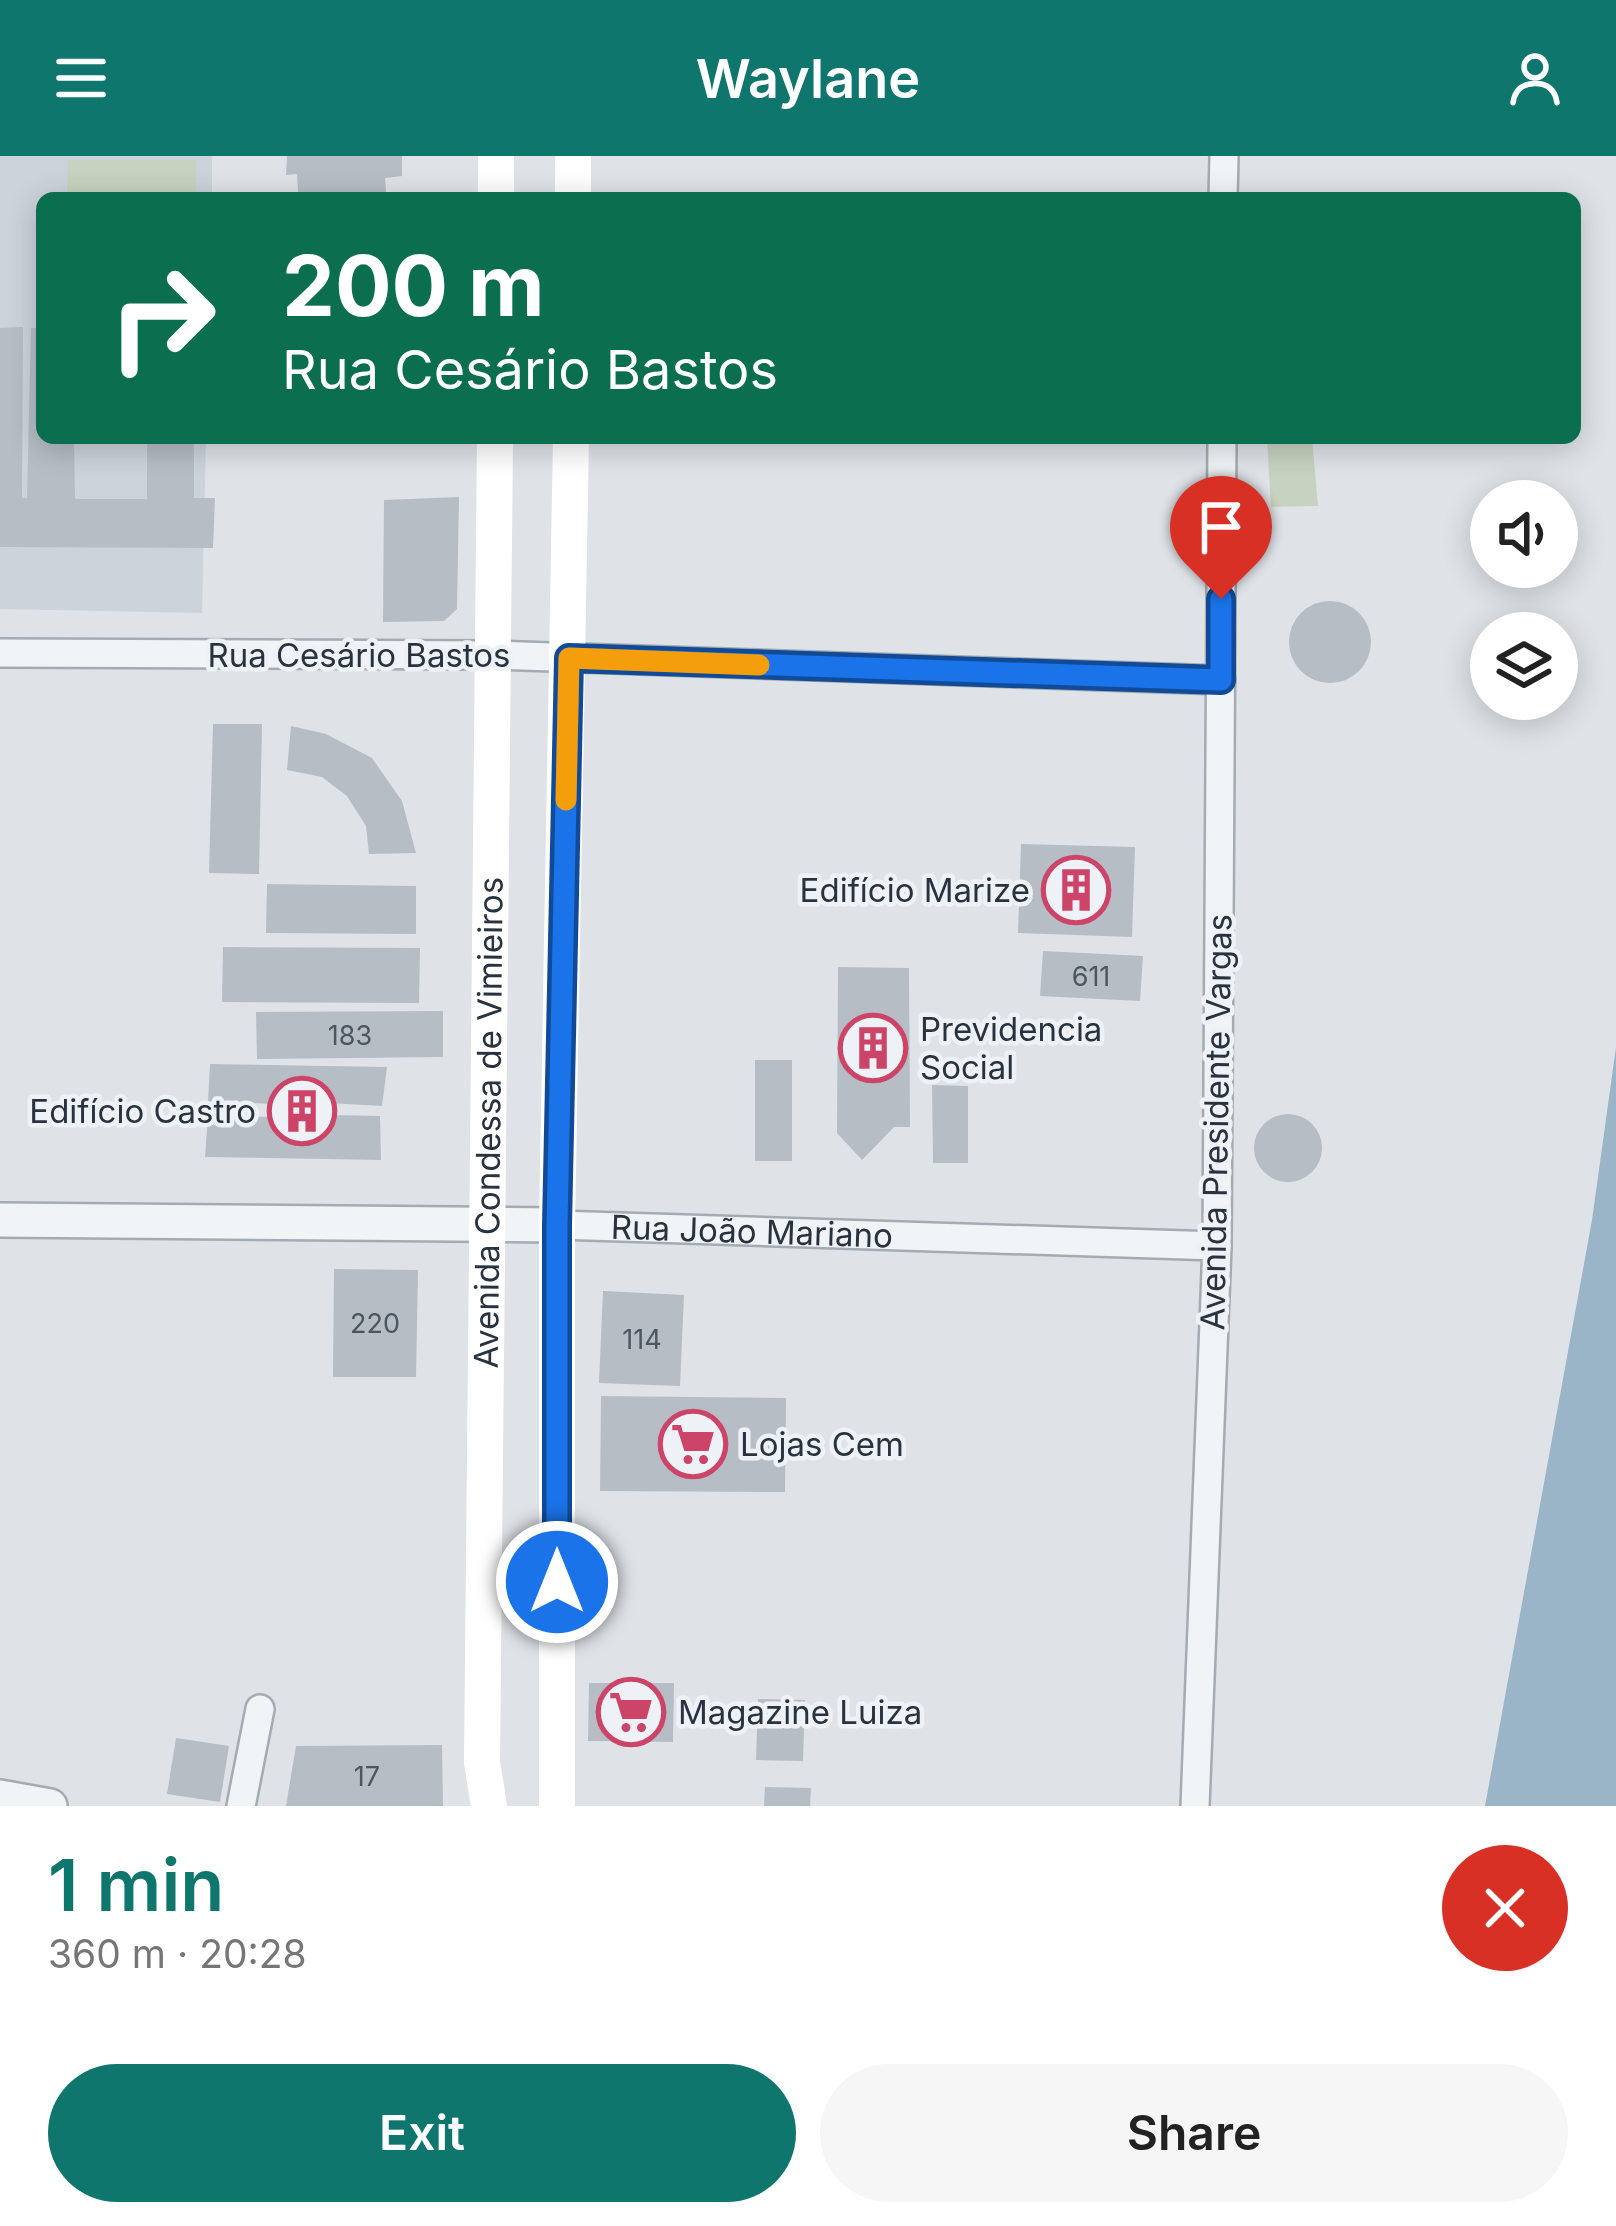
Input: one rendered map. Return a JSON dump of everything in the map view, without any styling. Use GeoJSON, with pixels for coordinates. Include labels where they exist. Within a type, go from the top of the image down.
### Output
{"type":"FeatureCollection","features":[{"type":"Feature","properties":{"kind":"main road"},"geometry":{"type":"LineString","coordinates":[[496,156],[496,192]]}},
{"type":"Feature","properties":{"kind":"main road"},"geometry":{"type":"LineString","coordinates":[[573,156],[573,192]]}},
{"type":"Feature","properties":{"kind":"main road","name":"Avenida Condessa de Vimieiros"},"geometry":{"type":"LineString","coordinates":[[489,1806],[482,1762],[484,1222],[495,444]]}},
{"type":"Feature","properties":{"kind":"main road"},"geometry":{"type":"LineString","coordinates":[[557,1806],[557,1225],[571,444]]}},
{"type":"Feature","properties":{"kind":"street"},"geometry":{"type":"LineString","coordinates":[[1223,156],[1223,192]]}},
{"type":"Feature","properties":{"kind":"street","name":"Avenida Presidente Vargas"},"geometry":{"type":"LineString","coordinates":[[1195,1806],[1217,1246],[1222,444]]}},
{"type":"Feature","properties":{"kind":"street","name":"Rua Cesário Bastos"},"geometry":{"type":"LineString","coordinates":[[0,653],[494,656],[1221,680]]}},
{"type":"Feature","properties":{"kind":"street","name":"Rua João Mariano"},"geometry":{"type":"LineString","coordinates":[[0,1220],[484,1222],[1217,1246]]}},
{"type":"Feature","properties":{"kind":"street"},"geometry":{"type":"LineString","coordinates":[[241,1806],[260,1709]]}},
{"type":"Feature","properties":{"kind":"street"},"geometry":{"type":"LineString","coordinates":[[0,1797],[50,1806]]}},
{"type":"Feature","properties":{"kind":"shaded area"},"geometry":{"type":"Polygon","coordinates":[[[0,156],[212,156],[212,192],[36,192],[36,444],[206,444],[202,613],[0,609],[0,156]]]}},
{"type":"Feature","properties":{"kind":"green space"},"geometry":{"type":"Polygon","coordinates":[[[68,160],[196,160],[196,192],[67,192],[68,160]]]}},
{"type":"Feature","properties":{"kind":"green space"},"geometry":{"type":"Polygon","coordinates":[[[1267,444],[1313,444],[1318,506],[1271,507],[1267,444]]]}},
{"type":"Feature","properties":{"kind":"water"},"geometry":{"type":"Polygon","coordinates":[[[1616,1047],[1616,1806],[1485,1806],[1592,1220],[1616,1047]]]}},
{"type":"Feature","properties":{"kind":"building"},"geometry":{"type":"Polygon","coordinates":[[[287,156],[402,156],[402,176],[385,178],[386,192],[298,192],[297,174],[286,175],[287,156]]]}},
{"type":"Feature","properties":{"kind":"building"},"geometry":{"type":"Polygon","coordinates":[[[23,327],[22,498],[27,498],[31,328],[36,328],[36,444],[74,444],[75,499],[147,499],[147,444],[194,444],[194,498],[215,498],[213,548],[0,547],[0,328],[23,327]]]}},
{"type":"Feature","properties":{"kind":"building"},"geometry":{"type":"Polygon","coordinates":[[[459,497],[457,609],[444,621],[383,622],[384,500],[459,497]]]}},
{"type":"Feature","properties":{"kind":"building"},"geometry":{"type":"Polygon","coordinates":[[[1330,601],[1359,613],[1371,642],[1359,671],[1330,683],[1301,671],[1289,642],[1301,613],[1330,601]]]}},
{"type":"Feature","properties":{"kind":"building"},"geometry":{"type":"Polygon","coordinates":[[[213,724],[262,724],[259,874],[209,873],[213,724]]]}},
{"type":"Feature","properties":{"kind":"building"},"geometry":{"type":"Polygon","coordinates":[[[291,726],[326,734],[372,758],[402,801],[416,853],[369,854],[366,826],[347,796],[322,777],[287,770],[291,726]]]}},
{"type":"Feature","properties":{"kind":"building","name":"Edifício Marize"},"geometry":{"type":"Polygon","coordinates":[[[1021,844],[1135,847],[1132,937],[1018,933],[1021,844]]]}},
{"type":"Feature","properties":{"kind":"building"},"geometry":{"type":"Polygon","coordinates":[[[267,884],[416,886],[416,934],[266,933],[267,884]]]}},
{"type":"Feature","properties":{"kind":"building"},"geometry":{"type":"Polygon","coordinates":[[[223,947],[420,948],[419,1003],[222,1002],[223,947]]]}},
{"type":"Feature","properties":{"kind":"building"},"geometry":{"type":"Polygon","coordinates":[[[1043,951],[1143,956],[1140,1001],[1040,996],[1043,951]]]}},
{"type":"Feature","properties":{"kind":"building","name":"Previdencia Social"},"geometry":{"type":"Polygon","coordinates":[[[838,967],[909,968],[910,1127],[894,1127],[862,1160],[837,1133],[838,967]]]}},
{"type":"Feature","properties":{"kind":"building"},"geometry":{"type":"Polygon","coordinates":[[[443,1011],[443,1057],[257,1059],[256,1012],[443,1011]]]}},
{"type":"Feature","properties":{"kind":"building"},"geometry":{"type":"Polygon","coordinates":[[[755,1060],[792,1060],[792,1161],[755,1161],[755,1060]]]}},
{"type":"Feature","properties":{"kind":"building","name":"Edifício Castro"},"geometry":{"type":"Polygon","coordinates":[[[210,1064],[387,1067],[382,1106],[328,1103],[327,1115],[380,1116],[381,1160],[205,1157],[208,1116],[277,1117],[278,1104],[208,1102],[210,1064]]]}},
{"type":"Feature","properties":{"kind":"building"},"geometry":{"type":"Polygon","coordinates":[[[932,1085],[968,1086],[968,1163],[933,1163],[932,1085]]]}},
{"type":"Feature","properties":{"kind":"building"},"geometry":{"type":"Polygon","coordinates":[[[1288,1114],[1312,1124],[1322,1148],[1312,1172],[1288,1182],[1264,1172],[1254,1148],[1264,1124],[1288,1114]]]}},
{"type":"Feature","properties":{"kind":"building"},"geometry":{"type":"Polygon","coordinates":[[[334,1269],[418,1270],[416,1377],[333,1377],[334,1269]]]}},
{"type":"Feature","properties":{"kind":"building"},"geometry":{"type":"Polygon","coordinates":[[[603,1291],[684,1295],[680,1386],[599,1383],[603,1291]]]}},
{"type":"Feature","properties":{"kind":"building","name":"Lojas Cem"},"geometry":{"type":"Polygon","coordinates":[[[601,1396],[786,1398],[785,1492],[600,1491],[601,1396]]]}},
{"type":"Feature","properties":{"kind":"building","name":"Magazine Luiza"},"geometry":{"type":"Polygon","coordinates":[[[589,1683],[674,1683],[673,1742],[588,1741],[589,1683]]]}},
{"type":"Feature","properties":{"kind":"building"},"geometry":{"type":"Polygon","coordinates":[[[758,1699],[805,1700],[803,1761],[756,1760],[758,1699]]]}},
{"type":"Feature","properties":{"kind":"building"},"geometry":{"type":"Polygon","coordinates":[[[176,1738],[229,1746],[220,1802],[167,1794],[176,1738]]]}},
{"type":"Feature","properties":{"kind":"building"},"geometry":{"type":"Polygon","coordinates":[[[442,1745],[443,1806],[286,1806],[296,1746],[442,1745]]]}},
{"type":"Feature","properties":{"kind":"building"},"geometry":{"type":"Polygon","coordinates":[[[765,1787],[811,1788],[810,1806],[764,1806],[765,1787]]]}},
{"type":"Feature","properties":{"kind":"slow traffic"},"geometry":{"type":"LineString","coordinates":[[566,800],[569,658],[759,665]]}},
{"type":"Feature","properties":{"kind":"place","name":"Edifício Marize"},"geometry":{"type":"Point","coordinates":[1076,890]}},
{"type":"Feature","properties":{"kind":"place","name":"Previdencia Social"},"geometry":{"type":"Point","coordinates":[873,1048]}},
{"type":"Feature","properties":{"kind":"place","name":"Edifício Castro"},"geometry":{"type":"Point","coordinates":[302,1111]}},
{"type":"Feature","properties":{"kind":"place","name":"Lojas Cem"},"geometry":{"type":"Point","coordinates":[693,1444]}},
{"type":"Feature","properties":{"kind":"place","name":"Magazine Luiza"},"geometry":{"type":"Point","coordinates":[631,1712]}},
{"type":"Feature","properties":{"kind":"route"},"geometry":{"type":"LineString","coordinates":[[557,1582],[557,1225],[569,658],[1221,680],[1221,599]]}}]}
